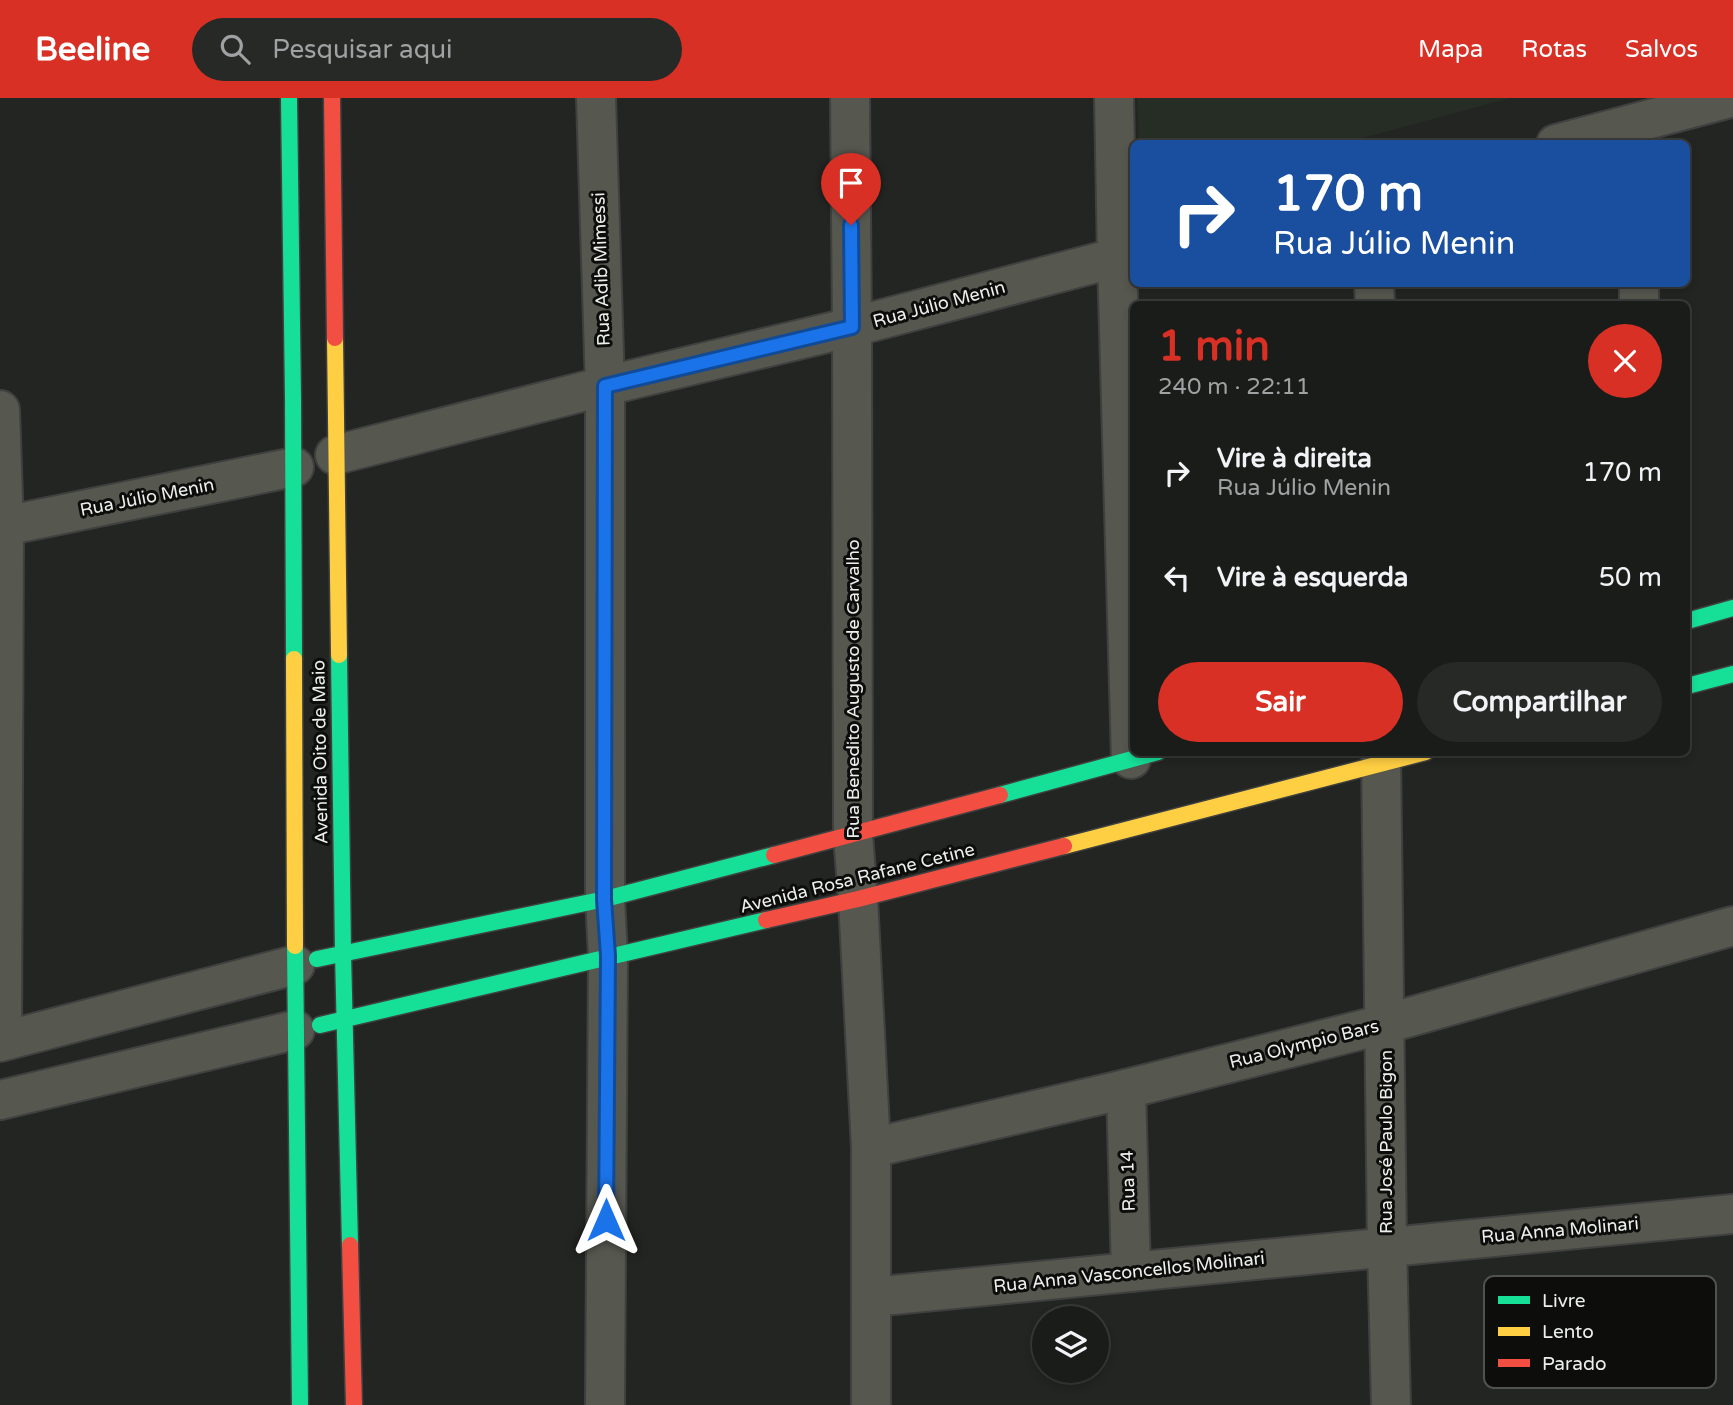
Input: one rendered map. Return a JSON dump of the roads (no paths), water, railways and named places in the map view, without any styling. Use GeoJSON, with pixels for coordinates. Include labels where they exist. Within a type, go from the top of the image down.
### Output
{"type":"FeatureCollection","features":[{"type":"Feature","properties":{"kind":"street","name":"Avenida Oito de Maio"},"geometry":{"type":"LineString","coordinates":[[289,98],[300,1405]]}},
{"type":"Feature","properties":{"kind":"street","name":"Avenida Oito de Maio"},"geometry":{"type":"LineString","coordinates":[[332,98],[342,953],[354,1405]]}},
{"type":"Feature","properties":{"kind":"street","name":"Rua Adib Mimessi"},"geometry":{"type":"LineString","coordinates":[[596,98],[605,386],[604,899],[608,956],[605,1405]]}},
{"type":"Feature","properties":{"kind":"street","name":"Rua Benedito Augusto de Carvalho"},"geometry":{"type":"LineString","coordinates":[[850,98],[853,835],[871,1148],[872,1405]]}},
{"type":"Feature","properties":{"kind":"street"},"geometry":{"type":"LineString","coordinates":[[1114,98],[1125,256],[1130,388]]}},
{"type":"Feature","properties":{"kind":"street"},"geometry":{"type":"LineString","coordinates":[[1570,140],[1730,98]]}},
{"type":"Feature","properties":{"kind":"street","name":"Rua Júlio Menin"},"geometry":{"type":"LineString","coordinates":[[335,455],[852,327],[1125,256]]}},
{"type":"Feature","properties":{"kind":"street"},"geometry":{"type":"LineString","coordinates":[[0,410],[1,1041],[342,953],[604,899],[1144,756]]}},
{"type":"Feature","properties":{"kind":"street","name":"Rua Júlio Menin"},"geometry":{"type":"LineString","coordinates":[[2,527],[294,467]]}},
{"type":"Feature","properties":{"kind":"street"},"geometry":{"type":"LineString","coordinates":[[1690,620],[1733,608]]}},
{"type":"Feature","properties":{"kind":"street"},"geometry":{"type":"LineString","coordinates":[[1690,684],[1733,674]]}},
{"type":"Feature","properties":{"kind":"street","name":"Avenida Rosa Rafane Cetine"},"geometry":{"type":"LineString","coordinates":[[295,1030],[344,1021],[608,956],[858,899],[1381,758]]}},
{"type":"Feature","properties":{"kind":"street","name":"Rua José Paulo Bigon"},"geometry":{"type":"LineString","coordinates":[[1381,758],[1391,1405]]}},
{"type":"Feature","properties":{"kind":"street","name":"Rua Olympio Bars"},"geometry":{"type":"LineString","coordinates":[[871,1148],[1126,1089],[1385,1024],[1733,926]]}},
{"type":"Feature","properties":{"kind":"street"},"geometry":{"type":"LineString","coordinates":[[0,1100],[295,1030]]}},
{"type":"Feature","properties":{"kind":"street","name":"Rua 14"},"geometry":{"type":"LineString","coordinates":[[1126,1089],[1131,1272]]}},
{"type":"Feature","properties":{"kind":"street","name":"Rua Anna Molinari"},"geometry":{"type":"LineString","coordinates":[[1387,1246],[1733,1214]]}},
{"type":"Feature","properties":{"kind":"street","name":"Rua Anna Vasconcellos Molinari"},"geometry":{"type":"LineString","coordinates":[[872,1297],[1387,1246]]}}]}
